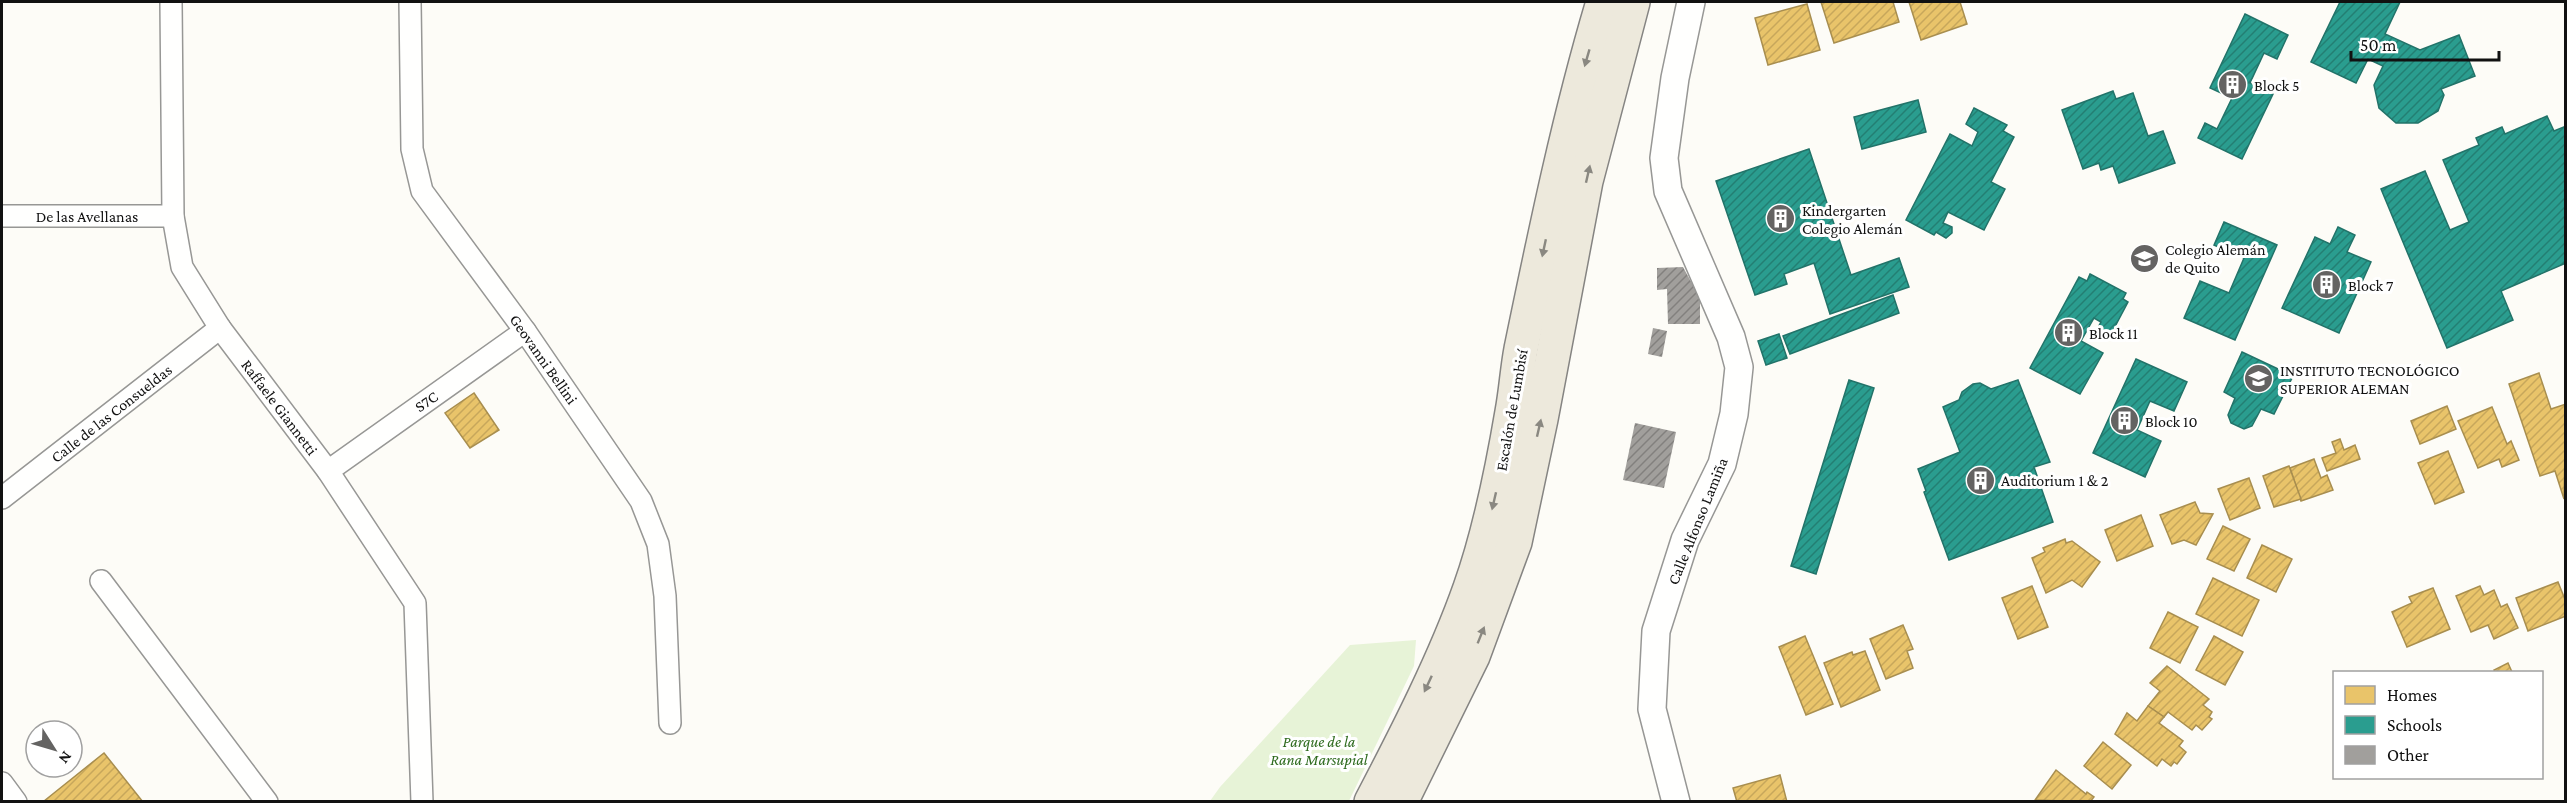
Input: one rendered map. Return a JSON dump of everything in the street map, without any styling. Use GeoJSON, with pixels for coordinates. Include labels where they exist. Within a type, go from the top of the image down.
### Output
{"type":"FeatureCollection","features":[{"type":"Feature","properties":{"kind":"main road","name":"Escalón de Lumbisí"},"geometry":{"type":"LineString","coordinates":[[1371,801],[1398,750],[1447,644],[1470,588],[1487,531],[1510,422],[1521,351],[1572,110],[1603,2]]}},
{"type":"Feature","properties":{"kind":"main road","name":"Escalón de Lumbisí"},"geometry":{"type":"LineString","coordinates":[[1401,801],[1473,656],[1515,542],[1586,181],[1633,2]]}},
{"type":"Feature","properties":{"kind":"street","name":"Raffaele Giannetti"},"geometry":{"type":"LineString","coordinates":[[171,2],[173,216],[182,267],[220,328],[328,471],[415,603],[422,801]]}},
{"type":"Feature","properties":{"kind":"street","name":"Geovanni Bellini"},"geometry":{"type":"LineString","coordinates":[[410,2],[412,149],[422,191],[525,331],[641,501],[658,544],[665,596],[670,723]]}},
{"type":"Feature","properties":{"kind":"street","name":"Calle Alfonso Lamiña"},"geometry":{"type":"LineString","coordinates":[[1676,801],[1652,709],[1656,631],[1686,540],[1722,464],[1734,414],[1739,367],[1731,337],[1668,191],[1664,158],[1675,78],[1691,2]]}},
{"type":"Feature","properties":{"kind":"street","name":"De las Avellanas"},"geometry":{"type":"LineString","coordinates":[[2,216],[173,216]]}},
{"type":"Feature","properties":{"kind":"street","name":"Calle de las Consueldas"},"geometry":{"type":"LineString","coordinates":[[2,498],[220,328]]}},
{"type":"Feature","properties":{"kind":"street","name":"S7C"},"geometry":{"type":"LineString","coordinates":[[328,471],[525,331]]}},
{"type":"Feature","properties":{"kind":"street"},"geometry":{"type":"LineString","coordinates":[[101,581],[267,801]]}},
{"type":"Feature","properties":{"kind":"street"},"geometry":{"type":"LineString","coordinates":[[2,783],[15,801]]}},
{"type":"Feature","properties":{"kind":"green space","name":"Parque de la Rana Marsupial"},"geometry":{"type":"Polygon","coordinates":[[[1416,640],[1414,666],[1349,801],[1210,801],[1220,787],[1350,645],[1416,640]]]}},
{"type":"Feature","properties":{"kind":"building: Homes"},"geometry":{"type":"Polygon","coordinates":[[[1821,2],[1893,2],[1899,22],[1834,43],[1821,2]]]}},
{"type":"Feature","properties":{"kind":"building: Homes"},"geometry":{"type":"Polygon","coordinates":[[[1909,2],[1960,2],[1967,24],[1921,40],[1909,2]]]}},
{"type":"Feature","properties":{"kind":"building: Homes"},"geometry":{"type":"Polygon","coordinates":[[[1807,4],[1820,50],[1768,65],[1755,18],[1807,4]]]}},
{"type":"Feature","properties":{"kind":"building: Homes"},"geometry":{"type":"Polygon","coordinates":[[[2539,373],[2551,409],[2566,404],[2564,499],[2555,471],[2540,476],[2509,384],[2539,373]]]}},
{"type":"Feature","properties":{"kind":"building: Homes"},"geometry":{"type":"Polygon","coordinates":[[[474,393],[499,430],[470,448],[445,413],[474,393]]]}},
{"type":"Feature","properties":{"kind":"building: Homes"},"geometry":{"type":"Polygon","coordinates":[[[2447,406],[2456,429],[2420,444],[2411,421],[2447,406]]]}},
{"type":"Feature","properties":{"kind":"building: Homes"},"geometry":{"type":"Polygon","coordinates":[[[2492,407],[2507,444],[2511,441],[2519,460],[2502,467],[2499,459],[2478,468],[2458,421],[2492,407]]]}},
{"type":"Feature","properties":{"kind":"building: Homes"},"geometry":{"type":"Polygon","coordinates":[[[2340,439],[2344,450],[2355,445],[2360,459],[2327,471],[2322,458],[2336,453],[2332,442],[2340,439]]]}},
{"type":"Feature","properties":{"kind":"building: Homes"},"geometry":{"type":"Polygon","coordinates":[[[2448,451],[2464,492],[2435,504],[2418,463],[2448,451]]]}},
{"type":"Feature","properties":{"kind":"building: Homes"},"geometry":{"type":"Polygon","coordinates":[[[2314,459],[2321,478],[2327,475],[2333,490],[2301,501],[2290,468],[2314,459]]]}},
{"type":"Feature","properties":{"kind":"building: Homes"},"geometry":{"type":"Polygon","coordinates":[[[2289,466],[2301,499],[2274,507],[2263,476],[2289,466]]]}},
{"type":"Feature","properties":{"kind":"building: Homes"},"geometry":{"type":"Polygon","coordinates":[[[2249,478],[2260,508],[2230,520],[2218,489],[2249,478]]]}},
{"type":"Feature","properties":{"kind":"building: Homes"},"geometry":{"type":"Polygon","coordinates":[[[2195,502],[2200,513],[2213,514],[2196,545],[2184,540],[2172,544],[2160,515],[2195,502]]]}},
{"type":"Feature","properties":{"kind":"building: Homes"},"geometry":{"type":"Polygon","coordinates":[[[2141,515],[2153,546],[2117,561],[2105,530],[2141,515]]]}},
{"type":"Feature","properties":{"kind":"building: Homes"},"geometry":{"type":"Polygon","coordinates":[[[2223,526],[2250,539],[2234,571],[2207,559],[2223,526]]]}},
{"type":"Feature","properties":{"kind":"building: Homes"},"geometry":{"type":"Polygon","coordinates":[[[2065,539],[2066,543],[2072,541],[2100,562],[2082,587],[2072,580],[2046,593],[2032,558],[2045,552],[2043,548],[2065,539]]]}},
{"type":"Feature","properties":{"kind":"building: Homes"},"geometry":{"type":"Polygon","coordinates":[[[2262,545],[2292,559],[2276,592],[2247,578],[2262,545]]]}},
{"type":"Feature","properties":{"kind":"building: Homes"},"geometry":{"type":"Polygon","coordinates":[[[2213,578],[2259,600],[2242,636],[2196,614],[2213,578]]]}},
{"type":"Feature","properties":{"kind":"building: Homes"},"geometry":{"type":"Polygon","coordinates":[[[2558,582],[2566,602],[2566,616],[2528,631],[2516,598],[2558,582]]]}},
{"type":"Feature","properties":{"kind":"building: Homes"},"geometry":{"type":"Polygon","coordinates":[[[2032,586],[2048,627],[2018,639],[2002,598],[2032,586]]]}},
{"type":"Feature","properties":{"kind":"building: Homes"},"geometry":{"type":"Polygon","coordinates":[[[2480,586],[2484,595],[2494,590],[2501,607],[2507,604],[2518,628],[2494,639],[2488,625],[2471,632],[2456,596],[2480,586]]]}},
{"type":"Feature","properties":{"kind":"building: Homes"},"geometry":{"type":"Polygon","coordinates":[[[2433,588],[2450,629],[2407,647],[2392,612],[2412,603],[2409,597],[2433,588]]]}},
{"type":"Feature","properties":{"kind":"building: Homes"},"geometry":{"type":"Polygon","coordinates":[[[2168,612],[2198,627],[2180,663],[2150,648],[2168,612]]]}},
{"type":"Feature","properties":{"kind":"building: Homes"},"geometry":{"type":"Polygon","coordinates":[[[1903,625],[1913,649],[1907,651],[1913,668],[1886,679],[1870,639],[1903,625]]]}},
{"type":"Feature","properties":{"kind":"building: Homes"},"geometry":{"type":"Polygon","coordinates":[[[1805,636],[1833,704],[1806,715],[1779,647],[1805,636]]]}},
{"type":"Feature","properties":{"kind":"building: Homes"},"geometry":{"type":"Polygon","coordinates":[[[2214,636],[2243,652],[2225,685],[2196,670],[2214,636]]]}},
{"type":"Feature","properties":{"kind":"building: Homes"},"geometry":{"type":"Polygon","coordinates":[[[1865,651],[1880,690],[1841,707],[1824,663],[1852,652],[1853,655],[1865,651]]]}},
{"type":"Feature","properties":{"kind":"building: Homes"},"geometry":{"type":"Polygon","coordinates":[[[2508,663],[2512,671],[2494,671],[2508,663]]]}},
{"type":"Feature","properties":{"kind":"building: Homes"},"geometry":{"type":"Polygon","coordinates":[[[2167,666],[2209,699],[2203,705],[2212,712],[2209,717],[2212,719],[2202,730],[2196,725],[2192,730],[2168,712],[2164,717],[2148,706],[2160,691],[2150,683],[2167,666]]]}},
{"type":"Feature","properties":{"kind":"building: Homes"},"geometry":{"type":"Polygon","coordinates":[[[2148,706],[2164,717],[2159,723],[2183,741],[2179,746],[2186,752],[2177,764],[2174,762],[2171,766],[2162,759],[2157,766],[2115,734],[2127,713],[2137,721],[2148,706]]]}},
{"type":"Feature","properties":{"kind":"building: Homes"},"geometry":{"type":"Polygon","coordinates":[[[2103,742],[2131,765],[2112,789],[2084,766],[2103,742]]]}},
{"type":"Feature","properties":{"kind":"building: Homes"},"geometry":{"type":"Polygon","coordinates":[[[104,753],[143,802],[44,802],[72,779],[84,779],[84,769],[104,753]]]}},
{"type":"Feature","properties":{"kind":"building: Homes"},"geometry":{"type":"Polygon","coordinates":[[[2056,770],[2086,794],[2087,792],[2094,797],[2090,802],[2035,800],[2056,770]]]}},
{"type":"Feature","properties":{"kind":"building: Homes"},"geometry":{"type":"Polygon","coordinates":[[[1780,775],[1787,802],[1737,802],[1733,788],[1780,775]]]}},
{"type":"Feature","properties":{"kind":"building: Schools"},"geometry":{"type":"Polygon","coordinates":[[[2340,2],[2400,2],[2385,34],[2420,50],[2459,35],[2475,76],[2441,89],[2444,95],[2438,111],[2418,123],[2396,123],[2379,108],[2374,85],[2383,66],[2368,59],[2356,83],[2311,62],[2340,2]]]}},
{"type":"Feature","properties":{"kind":"building: Schools","name":"Block 5"},"geometry":{"type":"Polygon","coordinates":[[[2245,14],[2288,35],[2277,59],[2264,53],[2250,83],[2273,94],[2242,159],[2198,138],[2205,123],[2217,129],[2232,98],[2210,88],[2245,14]]]}},
{"type":"Feature","properties":{"kind":"building: Schools"},"geometry":{"type":"Polygon","coordinates":[[[2113,91],[2116,99],[2133,93],[2148,136],[2163,131],[2175,163],[2119,183],[2113,166],[2101,170],[2099,163],[2083,169],[2062,110],[2113,91]]]}},
{"type":"Feature","properties":{"kind":"building: Schools"},"geometry":{"type":"Polygon","coordinates":[[[1918,100],[1926,132],[1862,149],[1854,117],[1918,100]]]}},
{"type":"Feature","properties":{"kind":"building: Schools"},"geometry":{"type":"Polygon","coordinates":[[[1974,108],[2007,125],[2003,131],[2014,137],[1991,182],[2005,189],[1984,230],[1948,212],[1943,223],[1952,227],[1952,233],[1946,238],[1936,232],[1934,235],[1906,220],[1950,134],[1972,146],[1978,132],[1966,124],[1974,108]]]}},
{"type":"Feature","properties":{"kind":"building: Schools"},"geometry":{"type":"Polygon","coordinates":[[[2547,116],[2554,131],[2566,126],[2566,263],[2501,291],[2513,320],[2447,348],[2381,189],[2425,171],[2450,230],[2469,222],[2443,160],[2479,145],[2476,138],[2502,127],[2505,134],[2547,116]]]}},
{"type":"Feature","properties":{"kind":"building: Schools","name":"Kindergarten Colegio Alemán"},"geometry":{"type":"Polygon","coordinates":[[[1809,149],[1851,275],[1899,258],[1909,287],[1830,314],[1814,263],[1784,274],[1787,284],[1755,295],[1716,181],[1809,149]]]}},
{"type":"Feature","properties":{"kind":"building: Schools"},"geometry":{"type":"Polygon","coordinates":[[[2224,222],[2277,245],[2235,340],[2184,318],[2200,281],[2229,293],[2244,258],[2214,245],[2224,222]]]}},
{"type":"Feature","properties":{"kind":"building: Schools","name":"Block 7"},"geometry":{"type":"Polygon","coordinates":[[[2338,227],[2355,235],[2347,252],[2371,262],[2339,333],[2282,308],[2315,237],[2330,244],[2338,227]]]}},
{"type":"Feature","properties":{"kind":"building: Schools","name":"Block 11"},"geometry":{"type":"Polygon","coordinates":[[[2090,274],[2126,293],[2123,299],[2128,302],[2110,336],[2097,329],[2101,322],[2094,318],[2081,341],[2103,353],[2080,394],[2030,368],[2079,277],[2087,281],[2090,274]]]}},
{"type":"Feature","properties":{"kind":"building: Schools"},"geometry":{"type":"Polygon","coordinates":[[[1893,295],[1899,313],[1790,354],[1783,336],[1893,295]]]}},
{"type":"Feature","properties":{"kind":"building: Schools"},"geometry":{"type":"Polygon","coordinates":[[[1779,334],[1787,358],[1766,365],[1758,341],[1779,334]]]}},
{"type":"Feature","properties":{"kind":"building: Schools"},"geometry":{"type":"Polygon","coordinates":[[[2242,352],[2293,376],[2274,414],[2261,409],[2252,426],[2244,429],[2231,423],[2228,415],[2235,398],[2224,392],[2242,352]]]}},
{"type":"Feature","properties":{"kind":"building: Schools","name":"Block 10"},"geometry":{"type":"Polygon","coordinates":[[[2136,359],[2187,382],[2174,411],[2150,401],[2137,430],[2161,441],[2145,477],[2093,453],[2136,359]]]}},
{"type":"Feature","properties":{"kind":"building: Schools"},"geometry":{"type":"Polygon","coordinates":[[[1849,380],[1874,388],[1816,574],[1791,566],[1849,380]]]}},
{"type":"Feature","properties":{"kind":"building: Schools","name":"Auditorium 1 & 2"},"geometry":{"type":"Polygon","coordinates":[[[2018,380],[2050,462],[2034,467],[2053,522],[1949,560],[1918,469],[1960,452],[1943,407],[1959,400],[1962,392],[1973,384],[1980,383],[1991,389],[2018,380]]]}},
{"type":"Feature","properties":{"kind":"building: Other"},"geometry":{"type":"Polygon","coordinates":[[[1683,267],[1700,298],[1700,324],[1668,324],[1667,289],[1657,290],[1657,268],[1683,267]]]}},
{"type":"Feature","properties":{"kind":"building: Other"},"geometry":{"type":"Polygon","coordinates":[[[1653,328],[1667,331],[1662,357],[1648,354],[1653,328]]]}},
{"type":"Feature","properties":{"kind":"building: Other"},"geometry":{"type":"Polygon","coordinates":[[[1635,423],[1676,432],[1664,488],[1623,480],[1635,423]]]}},
{"type":"Feature","properties":{"kind":"place","name":"Block 5"},"geometry":{"type":"Point","coordinates":[2233,85]}},
{"type":"Feature","properties":{"kind":"place","name":"Kindergarten Colegio Alemán"},"geometry":{"type":"Point","coordinates":[1781,219]}},
{"type":"Feature","properties":{"kind":"place","name":"Colegio Alemán de Quito"},"geometry":{"type":"Point","coordinates":[2144,258]}},
{"type":"Feature","properties":{"kind":"place","name":"Block 7"},"geometry":{"type":"Point","coordinates":[2327,285]}},
{"type":"Feature","properties":{"kind":"place","name":"Block 11"},"geometry":{"type":"Point","coordinates":[2068,333]}},
{"type":"Feature","properties":{"kind":"place","name":"INSTITUTO TECNOLÓGICO SUPERIOR ALEMAN"},"geometry":{"type":"Point","coordinates":[2259,379]}},
{"type":"Feature","properties":{"kind":"place","name":"Block 10"},"geometry":{"type":"Point","coordinates":[2124,421]}},
{"type":"Feature","properties":{"kind":"place","name":"Auditorium 1 & 2"},"geometry":{"type":"Point","coordinates":[1980,480]}}]}
